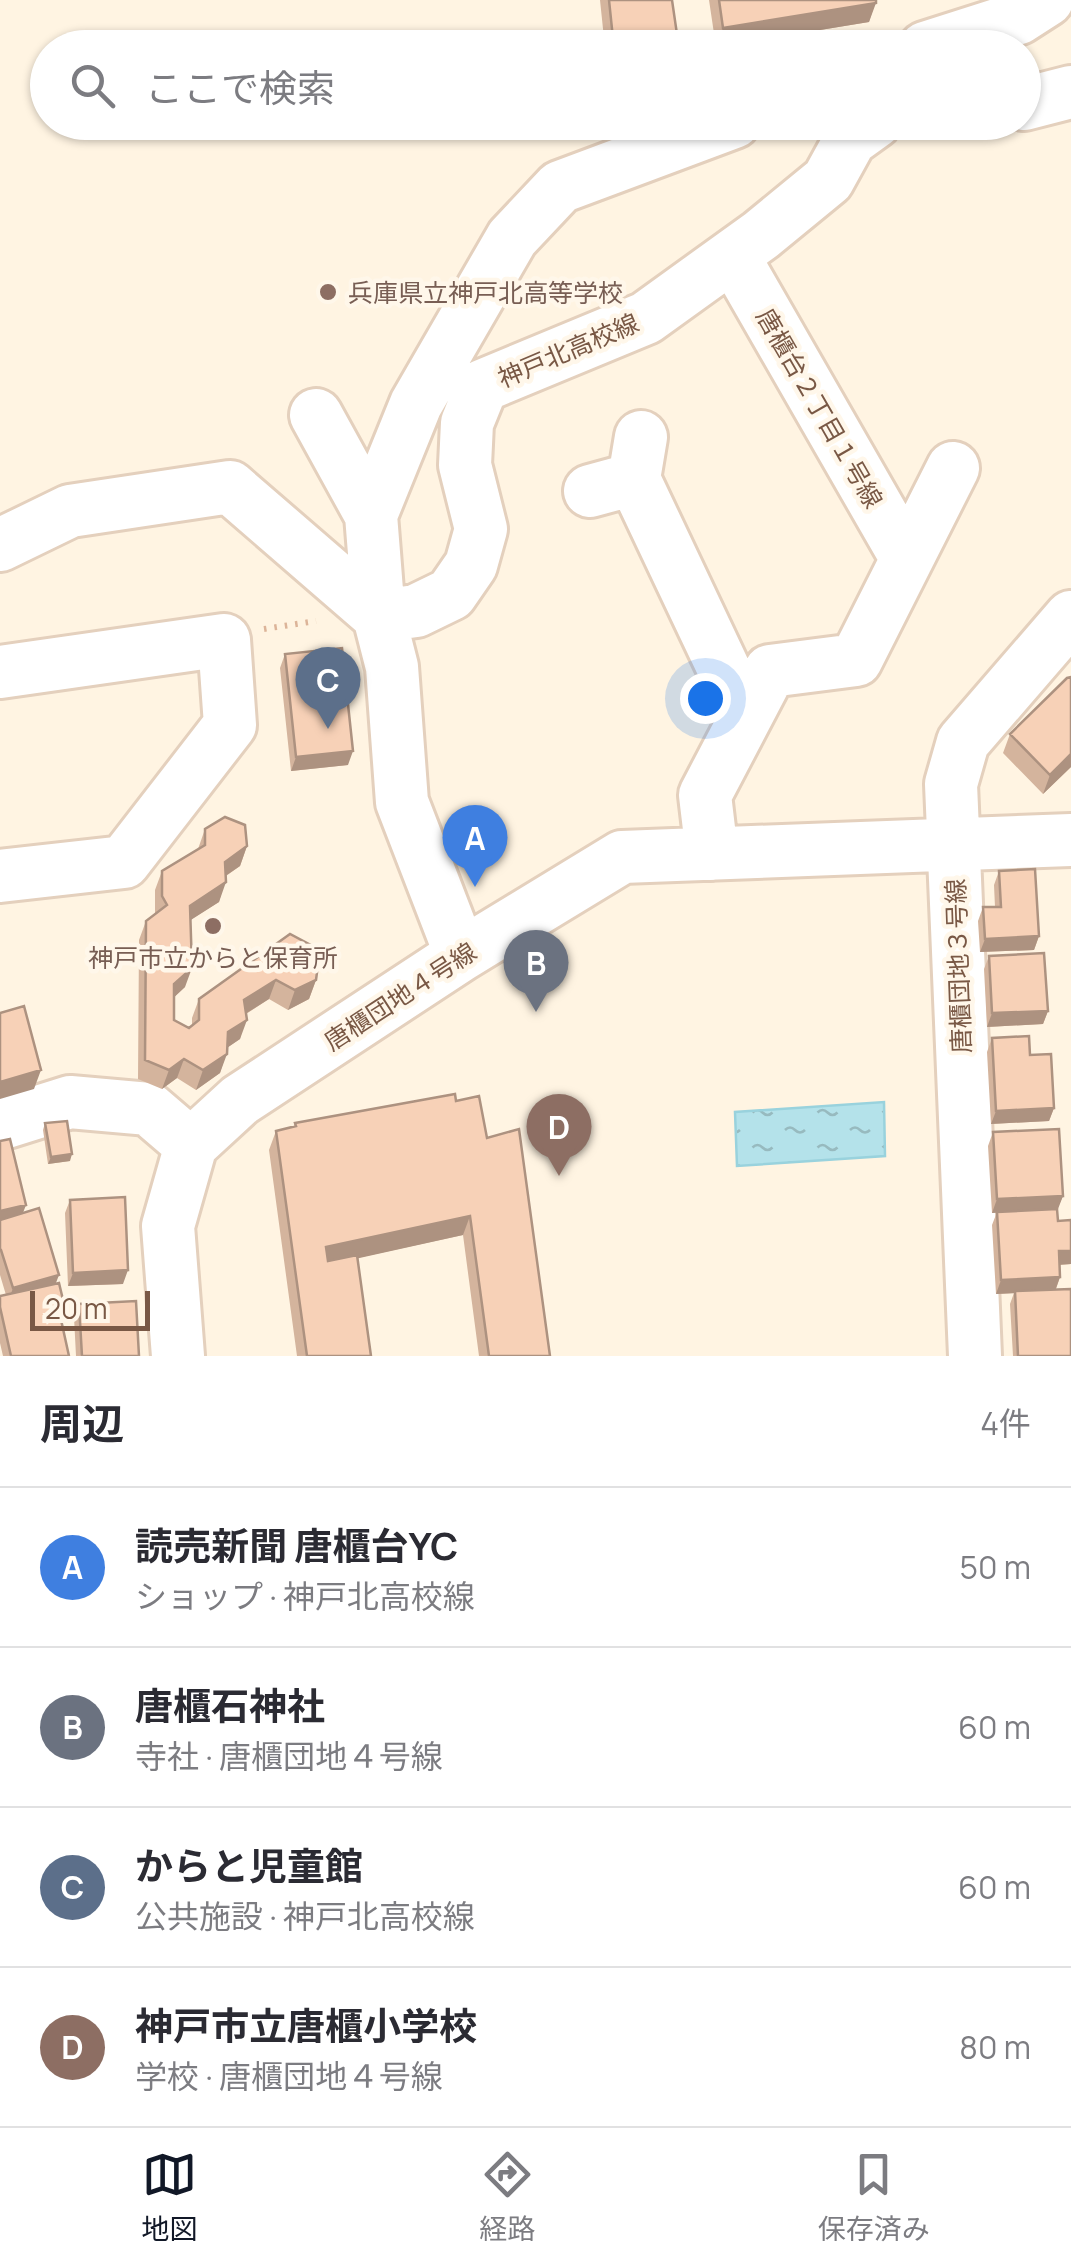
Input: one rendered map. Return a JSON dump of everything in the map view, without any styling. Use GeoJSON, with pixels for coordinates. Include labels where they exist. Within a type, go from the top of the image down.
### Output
{"type":"FeatureCollection","features":[{"type":"Feature","properties":{"kind":"street"},"geometry":{"type":"LineString","coordinates":[[981,30],[1019,18],[1047,0]]}},
{"type":"Feature","properties":{"kind":"street"},"geometry":{"type":"LineString","coordinates":[[1041,100],[1071,92]]}},
{"type":"Feature","properties":{"kind":"street"},"geometry":{"type":"LineString","coordinates":[[371,514],[416,404],[512,238],[560,187],[686,140]]}},
{"type":"Feature","properties":{"kind":"street","name":"神戸北高校線"},"geometry":{"type":"LineString","coordinates":[[379,616],[416,611],[451,594],[471,565],[481,529],[465,465],[467,423],[482,386],[646,318],[733,256],[828,180],[850,140]]}},
{"type":"Feature","properties":{"kind":"street","name":"唐櫃台２丁目１号線"},"geometry":{"type":"LineString","coordinates":[[733,256],[907,560]]}},
{"type":"Feature","properties":{"kind":"street"},"geometry":{"type":"LineString","coordinates":[[316,415],[371,514],[379,616],[392,668],[402,802],[460,956]]}},
{"type":"Feature","properties":{"kind":"street"},"geometry":{"type":"LineString","coordinates":[[712,854],[705,795],[770,671],[856,660],[953,468]]}},
{"type":"Feature","properties":{"kind":"street"},"geometry":{"type":"LineString","coordinates":[[622,469],[746,716]]}},
{"type":"Feature","properties":{"kind":"street"},"geometry":{"type":"LineString","coordinates":[[0,545],[70,511],[230,488],[379,616]]}},
{"type":"Feature","properties":{"kind":"street","name":"唐櫃団地３号線"},"geometry":{"type":"LineString","coordinates":[[975,1356],[951,784],[963,742],[1071,617]]}},
{"type":"Feature","properties":{"kind":"street"},"geometry":{"type":"LineString","coordinates":[[0,672],[243,635],[230,725],[124,862],[0,876]]}},
{"type":"Feature","properties":{"kind":"street","name":"唐櫃団地４号線"},"geometry":{"type":"LineString","coordinates":[[191,1145],[240,1100],[460,956],[622,857],[1071,840]]}},
{"type":"Feature","properties":{"kind":"street"},"geometry":{"type":"LineString","coordinates":[[0,1124],[70,1102],[149,1109],[191,1145],[168,1226],[178,1356]]}},
{"type":"Feature","properties":{"kind":"path"},"geometry":{"type":"LineString","coordinates":[[243,635],[318,620]]}},
{"type":"Feature","properties":{"kind":"water"},"geometry":{"type":"Polygon","coordinates":[[[884,1102],[885,1156],[737,1166],[735,1112],[884,1102]]]}},
{"type":"Feature","properties":{"kind":"building"},"geometry":{"type":"Polygon","coordinates":[[[609,0],[672,0],[676,30],[612,30],[609,0]]]}},
{"type":"Feature","properties":{"kind":"building"},"geometry":{"type":"Polygon","coordinates":[[[719,0],[876,0],[876,3],[723,28],[719,0]]]}},
{"type":"Feature","properties":{"kind":"building"},"geometry":{"type":"Polygon","coordinates":[[[342,648],[353,751],[296,757],[285,654],[342,648]]]}},
{"type":"Feature","properties":{"kind":"building"},"geometry":{"type":"Polygon","coordinates":[[[1071,677],[1071,754],[1050,775],[1010,734],[1071,677]]]}},
{"type":"Feature","properties":{"kind":"building"},"geometry":{"type":"Polygon","coordinates":[[[225,817],[245,825],[247,846],[225,862],[226,882],[190,906],[192,968],[174,984],[174,1020],[189,1028],[199,1020],[199,999],[290,934],[320,950],[316,980],[295,990],[276,980],[244,1000],[247,1020],[228,1032],[227,1054],[203,1070],[184,1059],[169,1070],[145,1060],[146,921],[167,905],[162,896],[162,871],[205,845],[205,829],[225,817]]]}},
{"type":"Feature","properties":{"kind":"building"},"geometry":{"type":"Polygon","coordinates":[[[1035,869],[1039,936],[985,939],[983,907],[1001,907],[999,871],[1035,869]]]}},
{"type":"Feature","properties":{"kind":"building"},"geometry":{"type":"Polygon","coordinates":[[[1044,953],[1048,1011],[992,1013],[989,956],[1044,953]]]}},
{"type":"Feature","properties":{"kind":"building"},"geometry":{"type":"Polygon","coordinates":[[[24,1006],[41,1070],[0,1082],[0,1013],[24,1006]]]}},
{"type":"Feature","properties":{"kind":"building"},"geometry":{"type":"Polygon","coordinates":[[[1029,1036],[1030,1055],[1051,1054],[1054,1108],[996,1111],[992,1038],[1029,1036]]]}},
{"type":"Feature","properties":{"kind":"building"},"geometry":{"type":"Polygon","coordinates":[[[455,1094],[456,1101],[479,1096],[487,1138],[519,1129],[550,1356],[489,1356],[470,1216],[326,1247],[328,1261],[357,1255],[371,1356],[307,1356],[276,1131],[296,1126],[295,1123],[455,1094]]]}},
{"type":"Feature","properties":{"kind":"building"},"geometry":{"type":"Polygon","coordinates":[[[67,1121],[72,1154],[51,1157],[45,1123],[67,1121]]]}},
{"type":"Feature","properties":{"kind":"building"},"geometry":{"type":"Polygon","coordinates":[[[1059,1129],[1063,1196],[997,1199],[993,1132],[1059,1129]]]}},
{"type":"Feature","properties":{"kind":"building"},"geometry":{"type":"Polygon","coordinates":[[[10,1139],[26,1205],[0,1211],[0,1141],[10,1139]]]}},
{"type":"Feature","properties":{"kind":"building"},"geometry":{"type":"Polygon","coordinates":[[[125,1197],[128,1270],[73,1273],[70,1200],[125,1197]]]}},
{"type":"Feature","properties":{"kind":"building"},"geometry":{"type":"Polygon","coordinates":[[[39,1208],[59,1275],[13,1288],[0,1250],[0,1220],[39,1208]]]}},
{"type":"Feature","properties":{"kind":"building"},"geometry":{"type":"Polygon","coordinates":[[[1057,1209],[1058,1221],[1071,1220],[1071,1251],[1059,1251],[1060,1277],[1001,1280],[997,1212],[1057,1209]]]}},
{"type":"Feature","properties":{"kind":"building"},"geometry":{"type":"Polygon","coordinates":[[[59,1283],[64,1304],[58,1306],[69,1356],[11,1356],[0,1296],[59,1283]]]}},
{"type":"Feature","properties":{"kind":"building"},"geometry":{"type":"Polygon","coordinates":[[[1071,1289],[1071,1356],[1018,1356],[1015,1291],[1071,1289]]]}},
{"type":"Feature","properties":{"kind":"building"},"geometry":{"type":"Polygon","coordinates":[[[136,1301],[139,1356],[82,1356],[79,1304],[136,1301]]]}},
{"type":"Feature","properties":{"kind":"place","name":"兵庫県立神戸北高等学校"},"geometry":{"type":"Point","coordinates":[328,292]}},
{"type":"Feature","properties":{"kind":"place","name":"からと児童館"},"geometry":{"type":"Point","coordinates":[328,729]}},
{"type":"Feature","properties":{"kind":"place","name":"読売新聞 唐櫃台YC"},"geometry":{"type":"Point","coordinates":[475,887]}},
{"type":"Feature","properties":{"kind":"place","name":"神戸市立からと保育所"},"geometry":{"type":"Point","coordinates":[213,926]}},
{"type":"Feature","properties":{"kind":"place","name":"唐櫃石神社"},"geometry":{"type":"Point","coordinates":[536,1012]}},
{"type":"Feature","properties":{"kind":"place","name":"神戸市立唐櫃小学校"},"geometry":{"type":"Point","coordinates":[559,1176]}}]}
